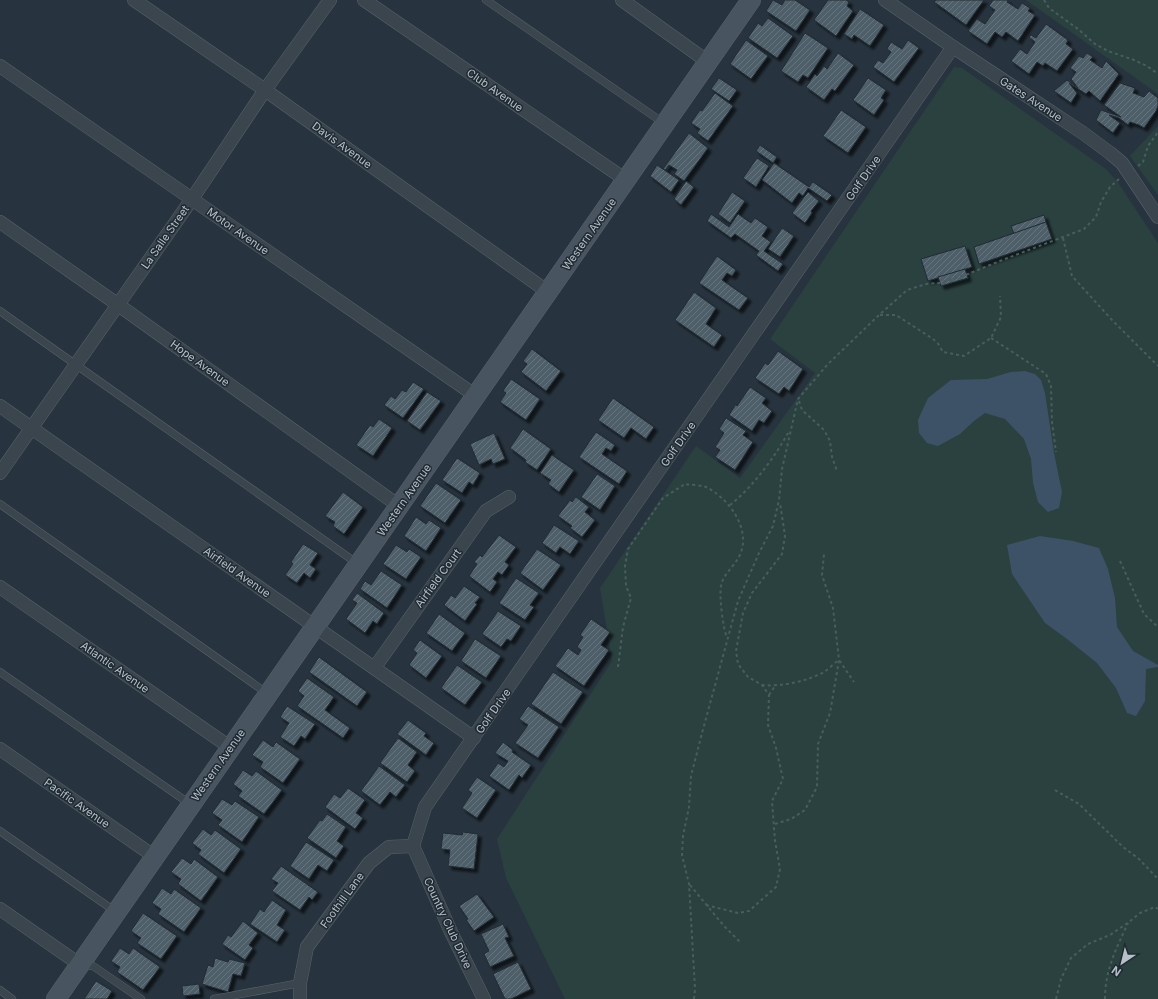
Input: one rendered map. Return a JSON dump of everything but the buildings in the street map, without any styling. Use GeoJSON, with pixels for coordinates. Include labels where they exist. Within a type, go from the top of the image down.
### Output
{"type":"FeatureCollection","features":[{"type":"Feature","properties":{"kind":"street","name":"Davis Avenue"},"geometry":{"type":"LineString","coordinates":[[134,0],[265,90],[548,292]]}},
{"type":"Feature","properties":{"kind":"street","name":"La Salle Street"},"geometry":{"type":"LineString","coordinates":[[0,473],[192,199],[265,90],[330,0]]}},
{"type":"Feature","properties":{"kind":"street","name":"Club Avenue"},"geometry":{"type":"LineString","coordinates":[[364,0],[626,180]]}},
{"type":"Feature","properties":{"kind":"street"},"geometry":{"type":"LineString","coordinates":[[622,0],[708,62]]}},
{"type":"Feature","properties":{"kind":"street","name":"Western Avenue"},"geometry":{"type":"LineString","coordinates":[[56,999],[751,0]]}},
{"type":"Feature","properties":{"kind":"street","name":"Gates Avenue"},"geometry":{"type":"LineString","coordinates":[[885,0],[1083,133],[1122,163],[1158,217]]}},
{"type":"Feature","properties":{"kind":"street","name":"Golf Drive"},"geometry":{"type":"LineString","coordinates":[[413,846],[425,807],[953,47]]}},
{"type":"Feature","properties":{"kind":"street","name":"Motor Avenue"},"geometry":{"type":"LineString","coordinates":[[0,66],[476,396]]}},
{"type":"Feature","properties":{"kind":"street","name":"Hope Avenue"},"geometry":{"type":"LineString","coordinates":[[0,222],[399,506]]}},
{"type":"Feature","properties":{"kind":"street","name":"Airfield Avenue"},"geometry":{"type":"LineString","coordinates":[[0,406],[315,627],[375,667],[474,738]]}},
{"type":"Feature","properties":{"kind":"street","name":"Airfield Court"},"geometry":{"type":"LineString","coordinates":[[375,667],[486,512],[509,497]]}},
{"type":"Feature","properties":{"kind":"street","name":"Atlantic Avenue"},"geometry":{"type":"LineString","coordinates":[[0,587],[231,748]]}},
{"type":"Feature","properties":{"kind":"street","name":"Pacific Avenue"},"geometry":{"type":"LineString","coordinates":[[0,749],[155,857]]}},
{"type":"Feature","properties":{"kind":"street","name":"Foothill Lane"},"geometry":{"type":"LineString","coordinates":[[300,999],[300,983],[307,947],[368,863],[390,847],[413,846]]}},
{"type":"Feature","properties":{"kind":"street","name":"Country Club Drive"},"geometry":{"type":"LineString","coordinates":[[413,846],[484,999]]}},
{"type":"Feature","properties":{"kind":"street"},"geometry":{"type":"LineString","coordinates":[[0,909],[79,964]]}},
{"type":"Feature","properties":{"kind":"lane"},"geometry":{"type":"LineString","coordinates":[[486,0],[665,124]]}},
{"type":"Feature","properties":{"kind":"lane"},"geometry":{"type":"LineString","coordinates":[[0,311],[358,564]]}},
{"type":"Feature","properties":{"kind":"lane"},"geometry":{"type":"LineString","coordinates":[[0,504],[269,694]]}},
{"type":"Feature","properties":{"kind":"lane"},"geometry":{"type":"LineString","coordinates":[[0,672],[191,804]]}},
{"type":"Feature","properties":{"kind":"lane"},"geometry":{"type":"LineString","coordinates":[[0,831],[116,912]]}},
{"type":"Feature","properties":{"kind":"lane"},"geometry":{"type":"LineString","coordinates":[[79,964],[93,966],[141,999]]}},
{"type":"Feature","properties":{"kind":"lane"},"geometry":{"type":"LineString","coordinates":[[214,999],[300,983]]}},
{"type":"Feature","properties":{"kind":"lane"},"geometry":{"type":"LineString","coordinates":[[0,990],[12,999]]}},
{"type":"Feature","properties":{"kind":"path"},"geometry":{"type":"LineString","coordinates":[[1044,0],[1049,8],[1078,28],[1095,44],[1108,51],[1147,66],[1158,74]]}},
{"type":"Feature","properties":{"kind":"path"},"geometry":{"type":"LineString","coordinates":[[694,999],[695,989],[689,884],[682,855],[683,836],[689,807],[691,776],[738,602],[759,553],[773,526],[779,500],[782,468],[798,399],[828,364],[879,314],[907,290],[926,284],[939,283],[968,274],[1084,229],[1096,217],[1101,202],[1110,187],[1143,162],[1148,146],[1158,132]]}},
{"type":"Feature","properties":{"kind":"path"},"geometry":{"type":"LineString","coordinates":[[1063,238],[1072,276],[1112,320],[1158,366]]}},
{"type":"Feature","properties":{"kind":"path"},"geometry":{"type":"LineString","coordinates":[[879,314],[896,315],[937,342],[943,352],[964,356],[990,338],[1001,318],[1000,296]]}},
{"type":"Feature","properties":{"kind":"path"},"geometry":{"type":"LineString","coordinates":[[990,338],[1046,374],[1051,386],[1052,422],[1056,452]]}},
{"type":"Feature","properties":{"kind":"path"},"geometry":{"type":"LineString","coordinates":[[798,399],[802,410],[824,430],[830,441],[832,457],[837,471]]}},
{"type":"Feature","properties":{"kind":"path"},"geometry":{"type":"LineString","coordinates":[[795,411],[802,410]]}},
{"type":"Feature","properties":{"kind":"path"},"geometry":{"type":"LineString","coordinates":[[730,505],[739,498],[756,478],[775,454],[791,428]]}},
{"type":"Feature","properties":{"kind":"path"},"geometry":{"type":"LineString","coordinates":[[618,667],[623,627],[631,598],[626,586],[625,566],[628,549],[663,498],[685,484],[705,487],[730,505],[744,538],[741,554],[723,579],[720,588],[724,630],[728,639]]}},
{"type":"Feature","properties":{"kind":"path"},"geometry":{"type":"LineString","coordinates":[[769,695],[762,685],[748,677],[738,664],[736,651],[743,613],[752,593],[782,554],[785,536],[779,500]]}},
{"type":"Feature","properties":{"kind":"path"},"geometry":{"type":"LineString","coordinates":[[775,824],[791,819],[805,810],[817,787],[818,744],[830,714],[839,660],[833,608],[822,575],[824,554]]}},
{"type":"Feature","properties":{"kind":"path"},"geometry":{"type":"LineString","coordinates":[[1120,561],[1144,614],[1158,627]]}},
{"type":"Feature","properties":{"kind":"path"},"geometry":{"type":"LineString","coordinates":[[762,685],[776,686],[798,682],[825,672],[839,660]]}},
{"type":"Feature","properties":{"kind":"path"},"geometry":{"type":"LineString","coordinates":[[839,660],[854,682]]}},
{"type":"Feature","properties":{"kind":"path"},"geometry":{"type":"LineString","coordinates":[[706,905],[738,913],[749,911],[776,887],[780,869],[775,841],[775,824],[772,801],[783,779],[776,748],[768,725],[769,695],[776,686]]}},
{"type":"Feature","properties":{"kind":"path"},"geometry":{"type":"LineString","coordinates":[[1055,790],[1079,804],[1123,847],[1139,859],[1158,879]]}},
{"type":"Feature","properties":{"kind":"path"},"geometry":{"type":"LineString","coordinates":[[689,884],[724,926],[741,943]]}},
{"type":"Feature","properties":{"kind":"path"},"geometry":{"type":"LineString","coordinates":[[1056,999],[1060,979],[1071,958],[1088,944],[1110,935],[1140,913],[1156,907],[1158,909]]}},
{"type":"Feature","properties":{"kind":"path"},"geometry":{"type":"LineString","coordinates":[[1105,999],[1105,989],[1112,956],[1129,922]]}},
{"type":"Feature","properties":{"kind":"green space"},"geometry":{"type":"Polygon","coordinates":[[[1026,0],[1158,0],[1158,94],[1026,0]]]}},
{"type":"Feature","properties":{"kind":"green space"},"geometry":{"type":"Polygon","coordinates":[[[954,67],[962,68],[1106,169],[1117,181],[1158,243],[1158,999],[565,999],[506,878],[497,839],[612,661],[600,588],[696,446],[740,478],[815,373],[770,339],[954,67]]]}},
{"type":"Feature","properties":{"kind":"green space"},"geometry":{"type":"Polygon","coordinates":[[[1158,126],[1158,195],[1130,156],[1158,126]]]}},
{"type":"Feature","properties":{"kind":"water"},"geometry":{"type":"Polygon","coordinates":[[[1025,371],[1035,374],[1041,380],[1045,393],[1054,453],[1062,492],[1059,508],[1048,512],[1038,502],[1033,483],[1031,459],[1024,439],[1005,419],[985,413],[960,434],[938,446],[927,443],[919,433],[918,420],[928,398],[951,380],[987,379],[1011,372],[1025,371]]]}},
{"type":"Feature","properties":{"kind":"water"},"geometry":{"type":"Polygon","coordinates":[[[1040,536],[1073,541],[1099,548],[1108,569],[1115,598],[1117,627],[1133,651],[1158,665],[1158,667],[1146,669],[1145,701],[1136,716],[1127,713],[1116,688],[1097,663],[1045,623],[1012,574],[1007,545],[1040,536]]]}}]}
